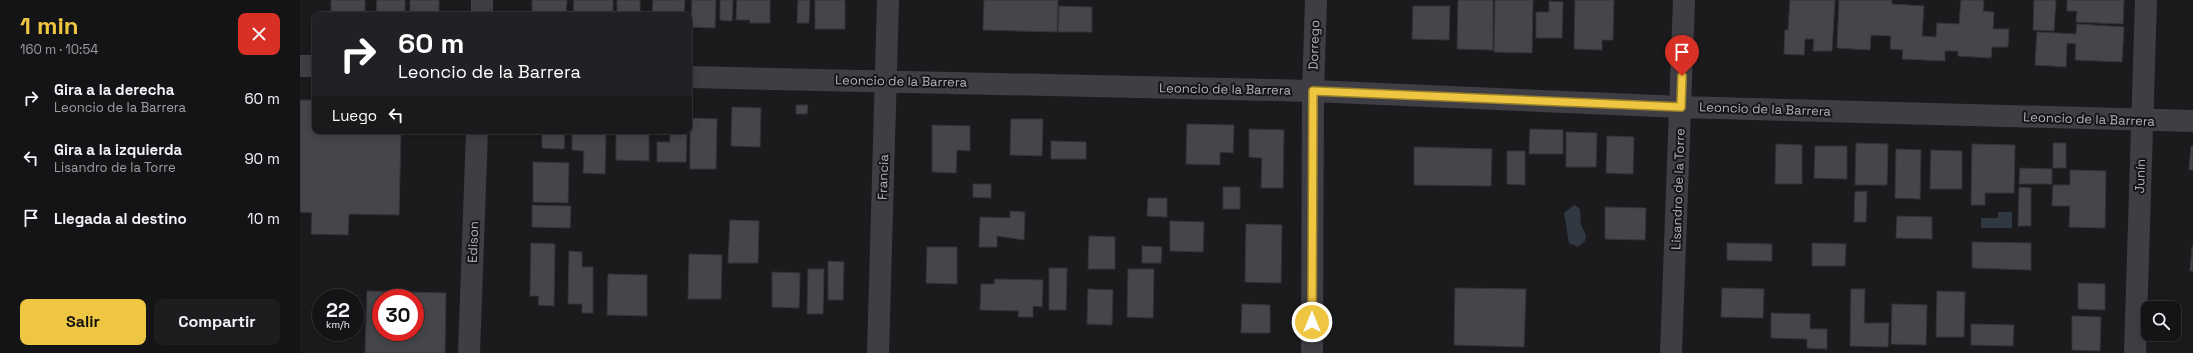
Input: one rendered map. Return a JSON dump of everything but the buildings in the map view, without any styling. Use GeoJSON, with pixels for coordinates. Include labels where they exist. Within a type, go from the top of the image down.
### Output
{"type":"FeatureCollection","features":[{"type":"Feature","properties":{"kind":"street"},"geometry":{"type":"LineString","coordinates":[[482,0],[482,12]]}},
{"type":"Feature","properties":{"kind":"street","name":"Francia"},"geometry":{"type":"LineString","coordinates":[[878,353],[888,0]]}},
{"type":"Feature","properties":{"kind":"street","name":"Dorrego"},"geometry":{"type":"LineString","coordinates":[[1312,353],[1313,91],[1316,0]]}},
{"type":"Feature","properties":{"kind":"street","name":"Lisandro de la Torre"},"geometry":{"type":"LineString","coordinates":[[1671,353],[1684,0]]}},
{"type":"Feature","properties":{"kind":"street","name":"Junín"},"geometry":{"type":"LineString","coordinates":[[2134,353],[2146,0]]}},
{"type":"Feature","properties":{"kind":"street"},"geometry":{"type":"LineString","coordinates":[[300,66],[312,66]]}},
{"type":"Feature","properties":{"kind":"street","name":"Leoncio de la Barrera"},"geometry":{"type":"LineString","coordinates":[[692,77],[1313,91],[1681,107],[2142,121],[2193,121]]}},
{"type":"Feature","properties":{"kind":"street","name":"Edison"},"geometry":{"type":"LineString","coordinates":[[469,353],[477,134]]}},
{"type":"Feature","properties":{"kind":"shaded area"},"geometry":{"type":"Polygon","coordinates":[[[1574,205],[1580,211],[1581,224],[1586,236],[1585,241],[1578,247],[1569,243],[1564,213],[1574,205]]]}},
{"type":"Feature","properties":{"kind":"shaded area"},"geometry":{"type":"Polygon","coordinates":[[[1998,212],[2012,212],[2012,228],[1981,228],[1981,218],[1998,218],[1998,212]]]}},
{"type":"Feature","properties":{"kind":"route"},"geometry":{"type":"LineString","coordinates":[[1312,322],[1313,91],[1681,107],[1682,76]]}}]}
